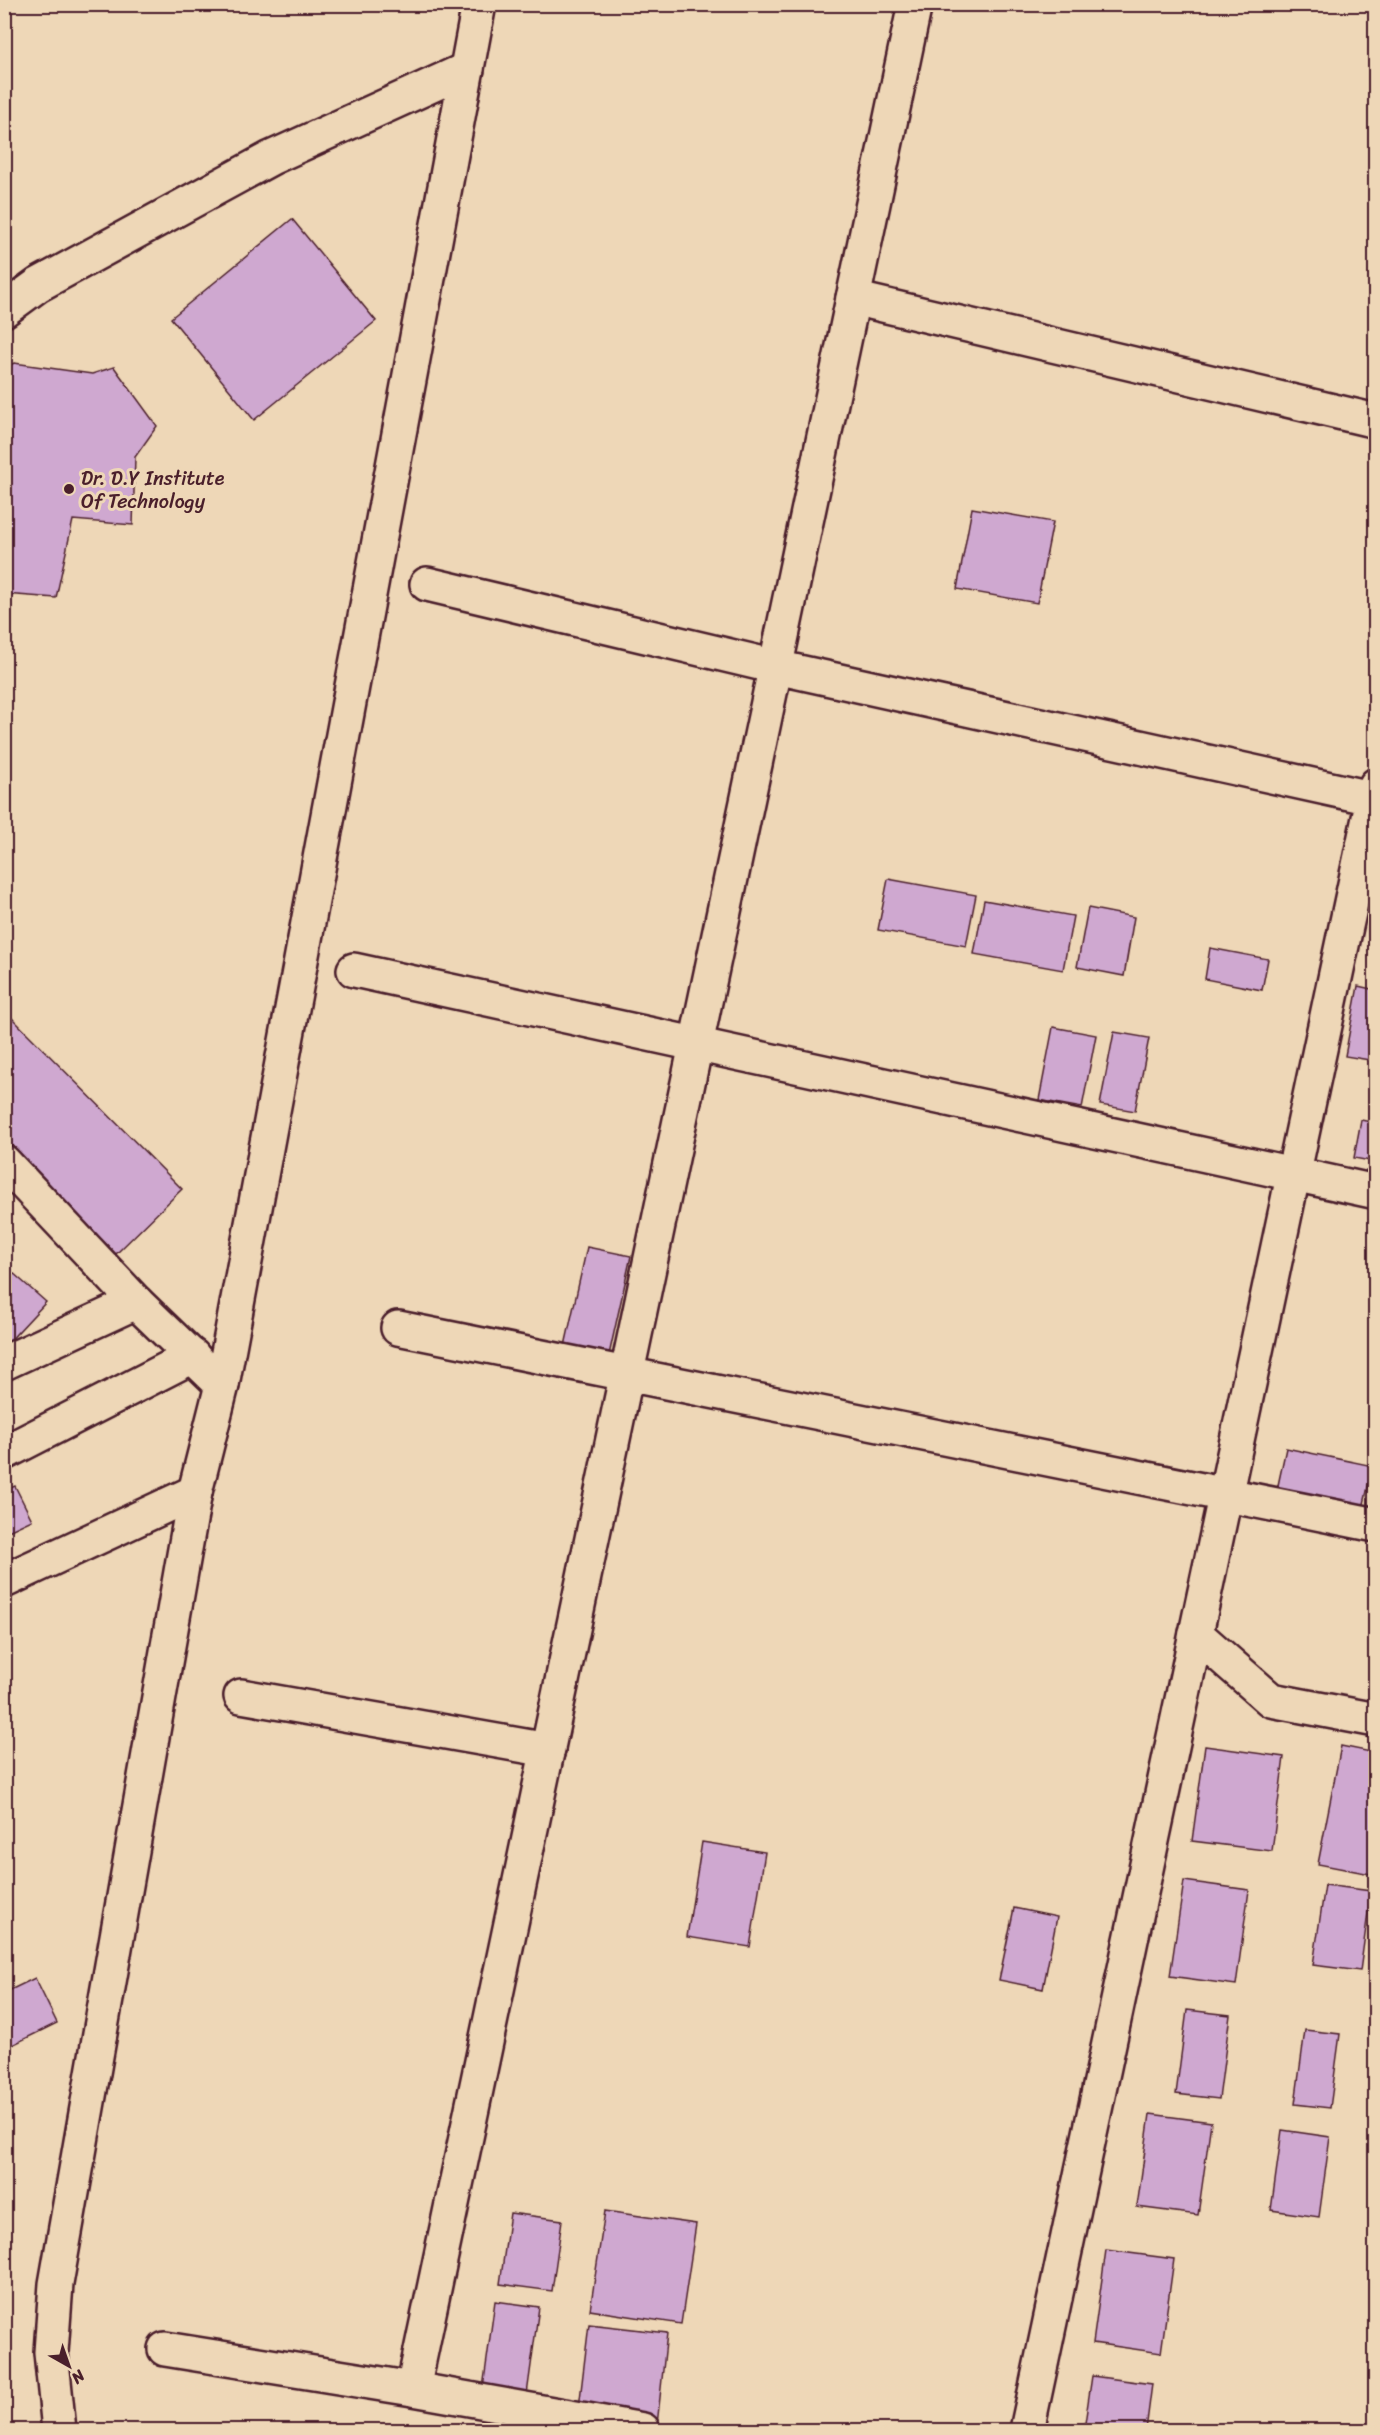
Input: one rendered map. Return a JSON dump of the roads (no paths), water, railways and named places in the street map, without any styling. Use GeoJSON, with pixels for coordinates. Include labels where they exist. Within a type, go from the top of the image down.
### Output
{"type":"FeatureCollection","features":[{"type":"Feature","properties":{"kind":"street"},"geometry":{"type":"LineString","coordinates":[[59,2430],[51,2352],[56,2284],[195,1492],[222,1385],[479,4]]}},
{"type":"Feature","properties":{"kind":"street"},"geometry":{"type":"LineString","coordinates":[[413,2389],[915,4]]}},
{"type":"Feature","properties":{"kind":"street"},"geometry":{"type":"LineString","coordinates":[[4,310],[38,285],[271,158],[467,69]]}},
{"type":"Feature","properties":{"kind":"street"},"geometry":{"type":"LineString","coordinates":[[853,298],[1376,421]]}},
{"type":"Feature","properties":{"kind":"street"},"geometry":{"type":"LineString","coordinates":[[427,584],[776,667],[1375,795],[1027,2430]]}},
{"type":"Feature","properties":{"kind":"street"},"geometry":{"type":"LineString","coordinates":[[354,970],[1376,1192]]}},
{"type":"Feature","properties":{"kind":"street"},"geometry":{"type":"LineString","coordinates":[[4,1162],[136,1302],[222,1385]]}},
{"type":"Feature","properties":{"kind":"street"},"geometry":{"type":"LineString","coordinates":[[4,1363],[136,1302]]}},
{"type":"Feature","properties":{"kind":"street"},"geometry":{"type":"LineString","coordinates":[[398,1328],[1376,1525]]}},
{"type":"Feature","properties":{"kind":"street"},"geometry":{"type":"LineString","coordinates":[[4,1453],[193,1356]]}},
{"type":"Feature","properties":{"kind":"street"},"geometry":{"type":"LineString","coordinates":[[4,1581],[195,1492]]}},
{"type":"Feature","properties":{"kind":"street"},"geometry":{"type":"LineString","coordinates":[[1196,1634],[1271,1701],[1376,1720]]}},
{"type":"Feature","properties":{"kind":"street"},"geometry":{"type":"LineString","coordinates":[[242,1696],[548,1750]]}},
{"type":"Feature","properties":{"kind":"street"},"geometry":{"type":"LineString","coordinates":[[165,2349],[413,2389],[643,2430]]}},
{"type":"Feature","properties":{"kind":"place","name":"Dr. D.Y Institute Of Technology"},"geometry":{"type":"Point","coordinates":[69,489]}}]}
